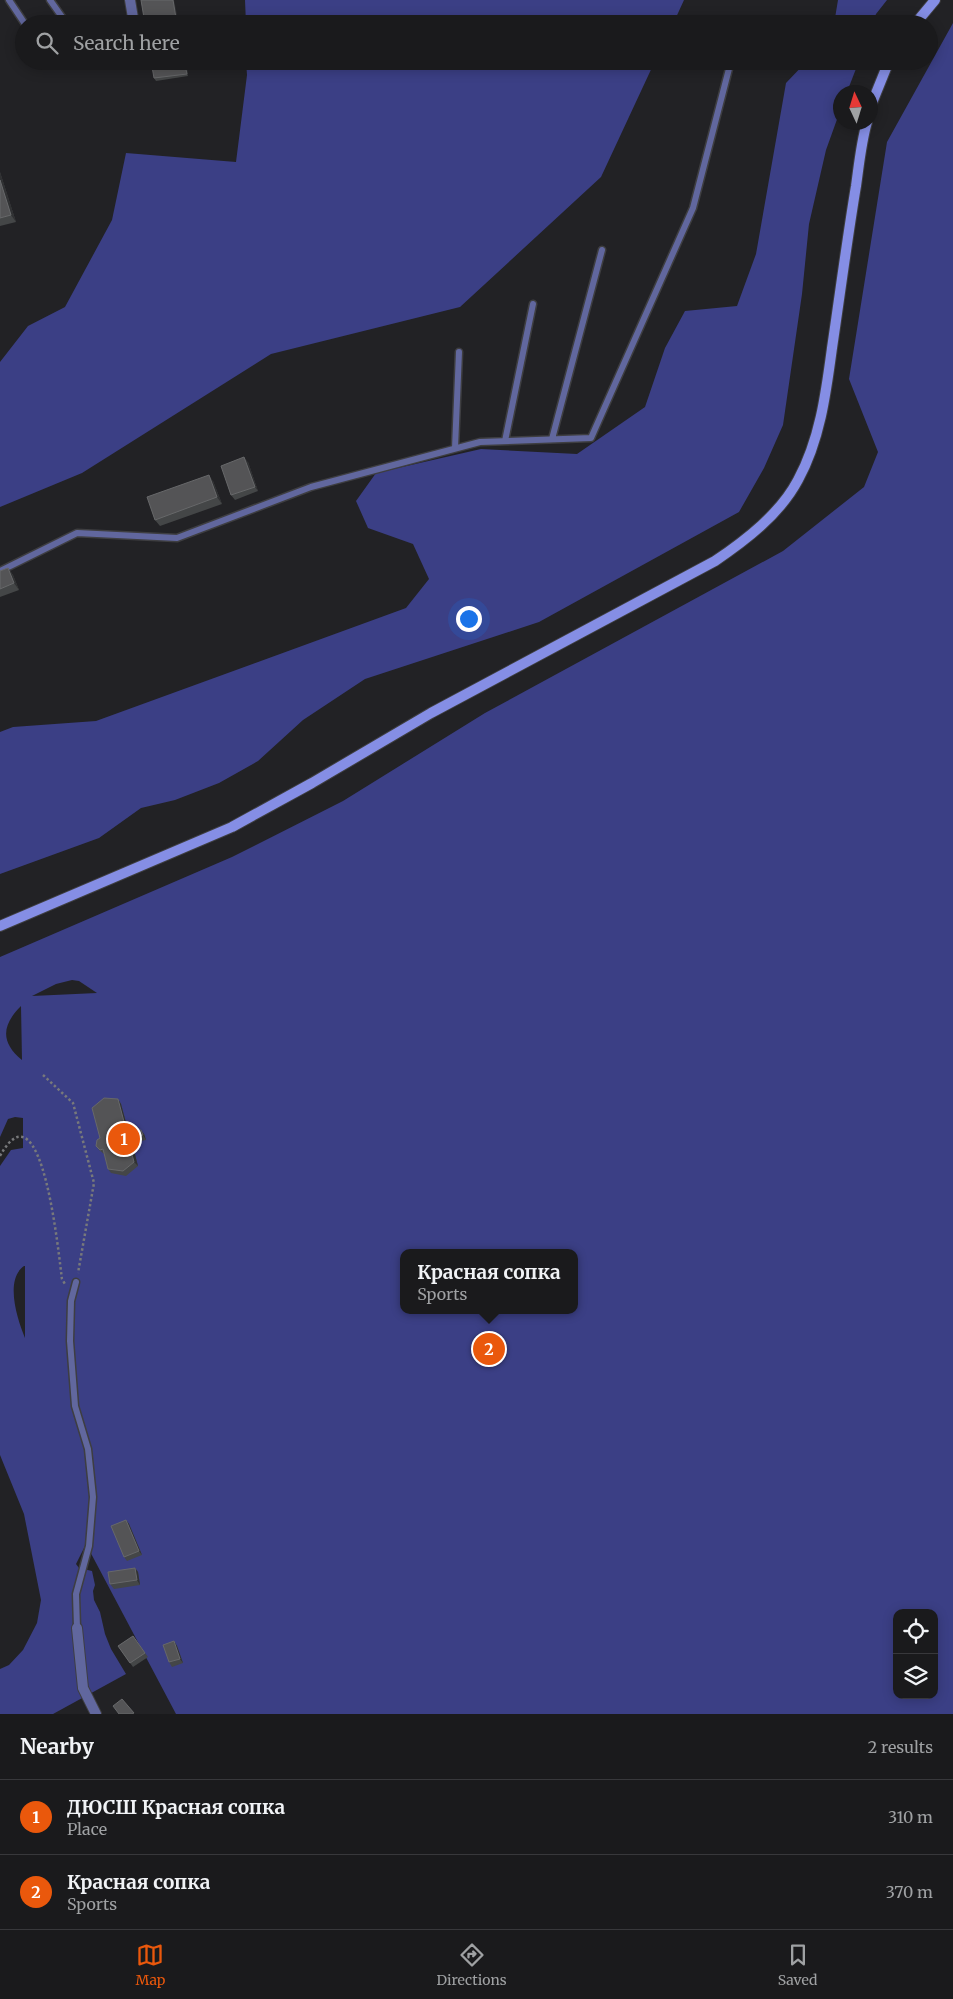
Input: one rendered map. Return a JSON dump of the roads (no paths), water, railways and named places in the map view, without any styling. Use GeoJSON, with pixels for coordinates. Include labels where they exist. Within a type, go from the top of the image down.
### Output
{"type":"FeatureCollection","features":[{"type":"Feature","properties":{"kind":"street"},"geometry":{"type":"LineString","coordinates":[[130,0],[132,15]]}},
{"type":"Feature","properties":{"kind":"street"},"geometry":{"type":"LineString","coordinates":[[922,15],[934,0]]}},
{"type":"Feature","properties":{"kind":"street"},"geometry":{"type":"LineString","coordinates":[[878,88],[885,70]]}},
{"type":"Feature","properties":{"kind":"street"},"geometry":{"type":"LineString","coordinates":[[0,926],[194,844],[254,815],[431,713],[715,561],[759,528],[782,503],[797,482],[810,457],[817,432],[827,384],[851,213],[866,130]]}},
{"type":"Feature","properties":{"kind":"street"},"geometry":{"type":"LineString","coordinates":[[77,1628],[83,1688],[96,1714]]}},
{"type":"Feature","properties":{"kind":"lane"},"geometry":{"type":"LineString","coordinates":[[9,0],[19,15]]}},
{"type":"Feature","properties":{"kind":"lane"},"geometry":{"type":"LineString","coordinates":[[50,0],[61,15]]}},
{"type":"Feature","properties":{"kind":"lane"},"geometry":{"type":"LineString","coordinates":[[0,571],[77,533],[177,538],[312,487],[480,442],[591,438],[693,208],[729,70]]}},
{"type":"Feature","properties":{"kind":"lane"},"geometry":{"type":"LineString","coordinates":[[552,439],[602,250]]}},
{"type":"Feature","properties":{"kind":"lane"},"geometry":{"type":"LineString","coordinates":[[505,441],[533,304]]}},
{"type":"Feature","properties":{"kind":"lane"},"geometry":{"type":"LineString","coordinates":[[455,448],[459,352]]}},
{"type":"Feature","properties":{"kind":"lane"},"geometry":{"type":"LineString","coordinates":[[76,1282],[72,1298],[70,1341],[75,1406],[77,1419],[88,1448],[93,1497],[89,1546],[76,1594],[77,1628]]}},
{"type":"Feature","properties":{"kind":"place","name":"ДЮСШ Красная сопка"},"geometry":{"type":"Point","coordinates":[124,1139]}},
{"type":"Feature","properties":{"kind":"place","name":"Красная сопка"},"geometry":{"type":"Point","coordinates":[489,1349]}}]}
